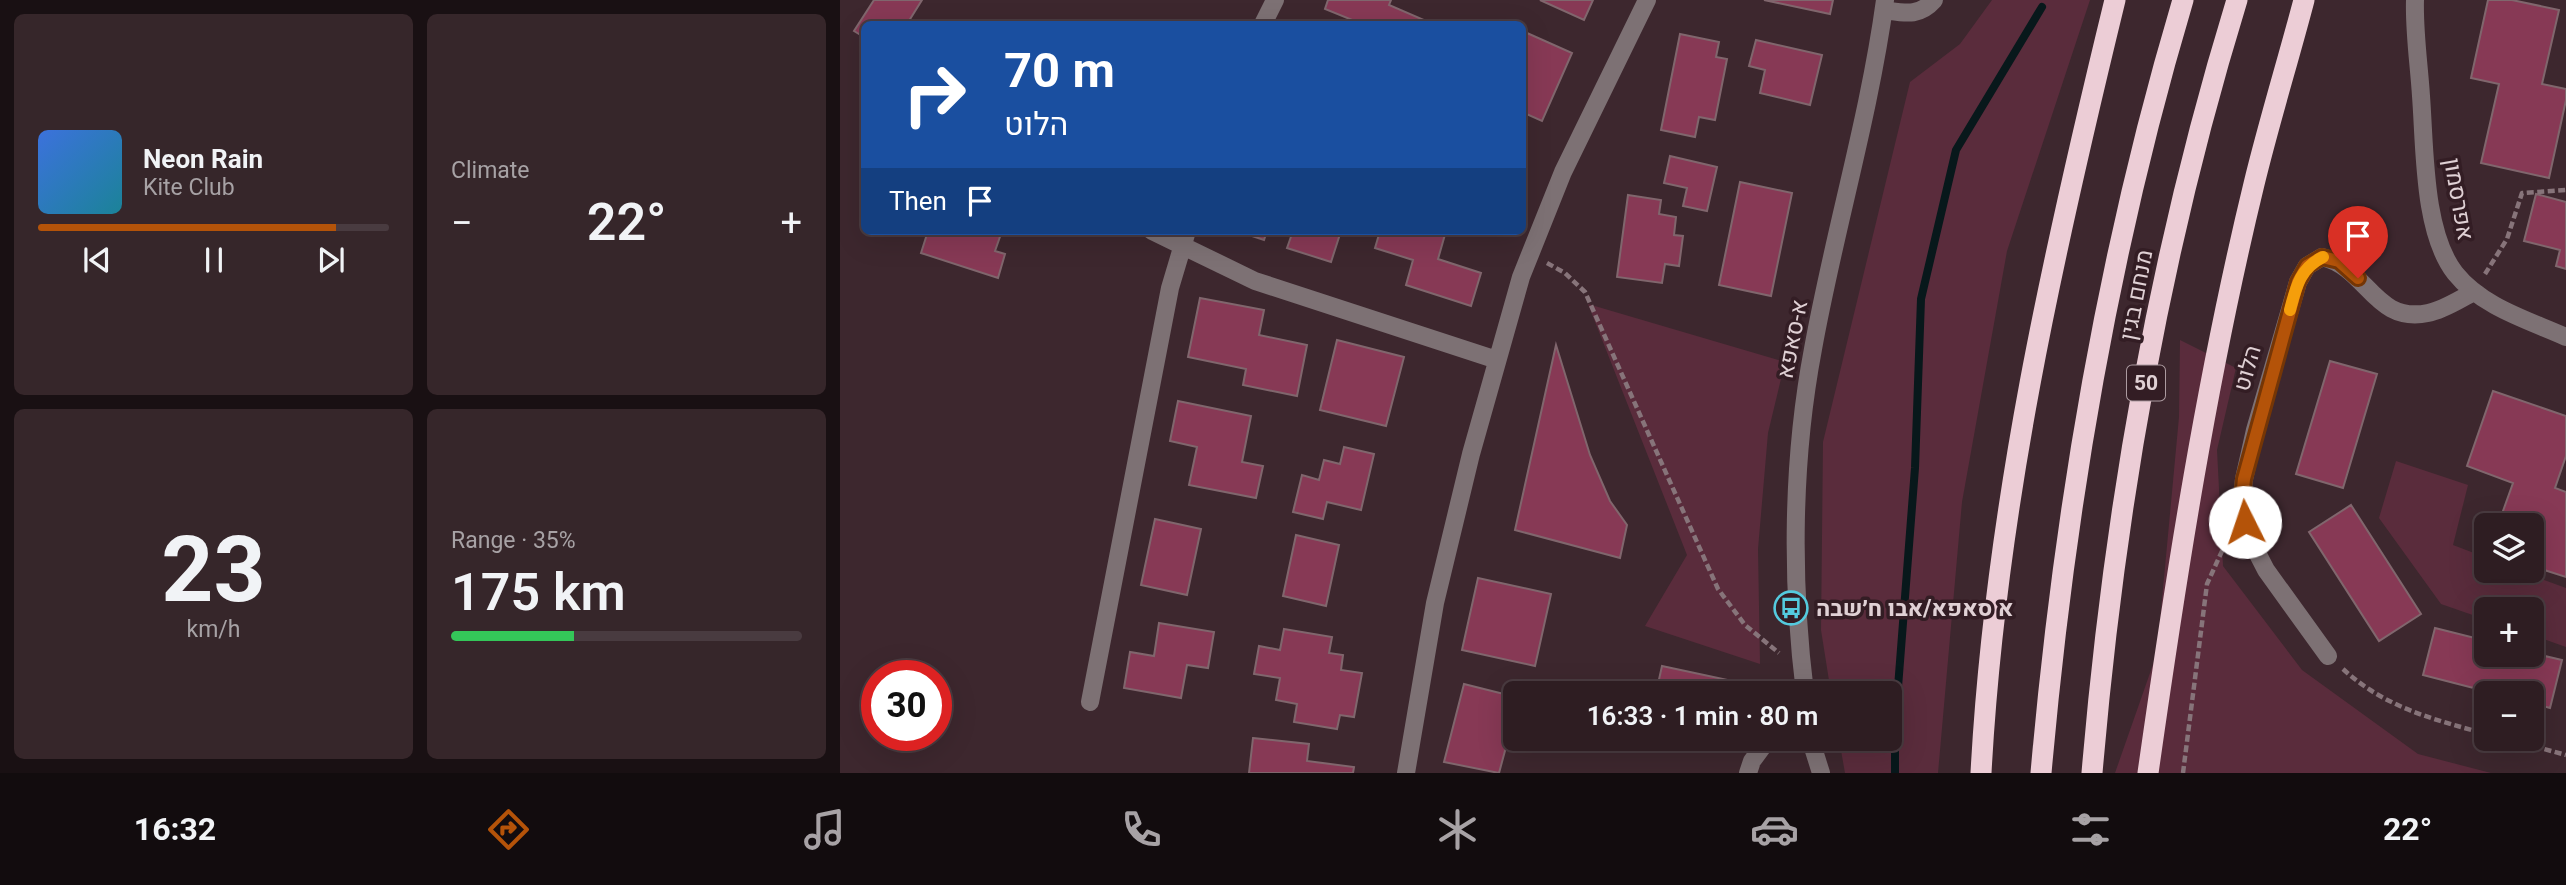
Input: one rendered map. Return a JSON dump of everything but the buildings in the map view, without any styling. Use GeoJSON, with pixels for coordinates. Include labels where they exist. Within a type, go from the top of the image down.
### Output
{"type":"FeatureCollection","features":[{"type":"Feature","properties":{"kind":"highway"},"geometry":{"type":"LineString","coordinates":[[1981,773],[1986,688],[2012,482],[2069,186],[2115,0]]}},
{"type":"Feature","properties":{"kind":"highway","name":"מנחם בגין"},"geometry":{"type":"LineString","coordinates":[[2041,773],[2065,558],[2090,399],[2124,227],[2160,79],[2183,0]]}},
{"type":"Feature","properties":{"kind":"highway","name":"מנחם בגין"},"geometry":{"type":"LineString","coordinates":[[2092,773],[2106,626],[2130,462],[2171,254],[2205,106],[2237,0]]}},
{"type":"Feature","properties":{"kind":"highway"},"geometry":{"type":"LineString","coordinates":[[2148,773],[2189,517],[2228,303],[2254,184],[2304,0]]}},
{"type":"Feature","properties":{"kind":"street"},"geometry":{"type":"LineString","coordinates":[[1264,21],[1275,0]]}},
{"type":"Feature","properties":{"kind":"street"},"geometry":{"type":"LineString","coordinates":[[1405,773],[1435,603],[1497,360],[1530,253],[1563,172],[1647,0]]}},
{"type":"Feature","properties":{"kind":"street"},"geometry":{"type":"LineString","coordinates":[[1885,5],[1911,14],[1925,11],[1934,0]]}},
{"type":"Feature","properties":{"kind":"street","name":"אפרסמון"},"geometry":{"type":"LineString","coordinates":[[2415,0],[2430,205],[2442,252],[2455,274],[2474,292],[2501,309],[2566,337]]}},
{"type":"Feature","properties":{"kind":"street","name":"א-סאפא"},"geometry":{"type":"LineString","coordinates":[[1803,681],[1797,515],[1805,410],[1813,349],[1867,112],[1885,5]]}},
{"type":"Feature","properties":{"kind":"street"},"geometry":{"type":"LineString","coordinates":[[1090,702],[1171,288],[1185,238],[1255,281],[1497,360]]}},
{"type":"Feature","properties":{"kind":"street","name":"הלוט"},"geometry":{"type":"LineString","coordinates":[[2328,656],[2266,570],[2249,537],[2241,507],[2255,430],[2298,282],[2307,266],[2322,257],[2339,261],[2384,307],[2405,316],[2430,313],[2474,292]]}},
{"type":"Feature","properties":{"kind":"street"},"geometry":{"type":"LineString","coordinates":[[1748,773],[1759,751]]}},
{"type":"Feature","properties":{"kind":"street"},"geometry":{"type":"LineString","coordinates":[[1813,751],[1819,772]]}},
{"type":"Feature","properties":{"kind":"path"},"geometry":{"type":"LineString","coordinates":[[2474,292],[2507,239],[2522,193],[2566,190]]}},
{"type":"Feature","properties":{"kind":"path"},"geometry":{"type":"LineString","coordinates":[[1530,253],[1565,273],[1585,292],[1718,589],[1745,625],[1798,681]]}},
{"type":"Feature","properties":{"kind":"path"},"geometry":{"type":"LineString","coordinates":[[2183,773],[2207,584],[2241,507]]}},
{"type":"Feature","properties":{"kind":"path"},"geometry":{"type":"LineString","coordinates":[[2328,656],[2366,689],[2418,715],[2474,730]]}},
{"type":"Feature","properties":{"kind":"path"},"geometry":{"type":"LineString","coordinates":[[2544,749],[2566,755]]}},
{"type":"Feature","properties":{"kind":"shaded area"},"geometry":{"type":"Polygon","coordinates":[[[1992,0],[2090,0],[2007,251],[1962,502],[1938,773],[1845,773],[1841,751],[1902,751],[1902,681],[1829,681],[1821,630],[1823,442],[1910,82],[1960,44],[1992,0]]]}},
{"type":"Feature","properties":{"kind":"shaded area"},"geometry":{"type":"Polygon","coordinates":[[[1588,304],[1785,362],[1768,433],[1758,549],[1760,664],[1645,626],[1687,555],[1588,304]]]}},
{"type":"Feature","properties":{"kind":"shaded area"},"geometry":{"type":"Polygon","coordinates":[[[2180,340],[2236,368],[2217,450],[2223,566],[2302,670],[2418,754],[2491,773],[2115,773],[2157,653],[2179,417],[2180,340]]]}},
{"type":"Feature","properties":{"kind":"shaded area"},"geometry":{"type":"Polygon","coordinates":[[[2396,461],[2468,485],[2453,545],[2474,553],[2474,583],[2544,583],[2544,580],[2566,588],[2566,647],[2544,639],[2544,597],[2474,597],[2474,615],[2441,604],[2379,518],[2396,461]]]}},
{"type":"Feature","properties":{"kind":"waterway"},"geometry":{"type":"LineString","coordinates":[[1895,773],[1895,726],[1915,468],[1921,299],[1956,150],[2042,7]]}},
{"type":"Feature","properties":{"kind":"slow traffic"},"geometry":{"type":"LineString","coordinates":[[2290,310],[2298,282],[2307,266],[2323,257]]}},
{"type":"Feature","properties":{"kind":"place","name":"א סאפא/אבו ח׳שבה"},"geometry":{"type":"Point","coordinates":[1791,608]}},
{"type":"Feature","properties":{"kind":"route"},"geometry":{"type":"LineString","coordinates":[[2245,522],[2241,507],[2244,479],[2255,430],[2298,282],[2307,266],[2322,257],[2339,261],[2358,278]]}}]}
